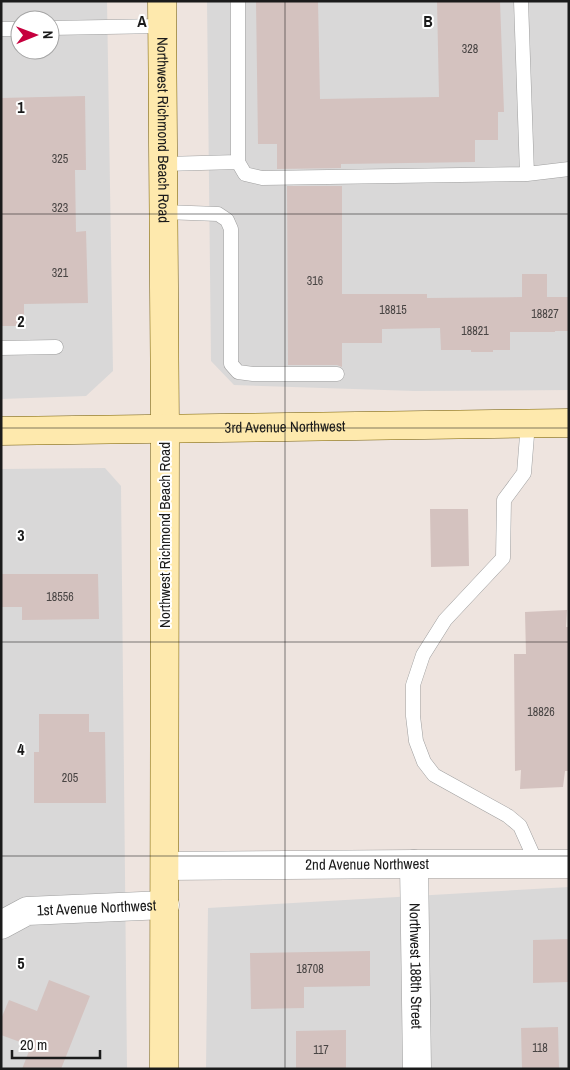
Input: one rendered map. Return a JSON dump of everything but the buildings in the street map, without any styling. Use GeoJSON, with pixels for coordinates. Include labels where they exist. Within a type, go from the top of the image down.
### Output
{"type":"FeatureCollection","features":[{"type":"Feature","properties":{"kind":"main road","name":"Northwest Richmond Beach Road"},"geometry":{"type":"LineString","coordinates":[[162,14],[165,429],[164,1069]]}},
{"type":"Feature","properties":{"kind":"main road","name":"3rd Avenue Northwest"},"geometry":{"type":"LineString","coordinates":[[1,431],[569,422]]}},
{"type":"Feature","properties":{"kind":"street","name":"Northwest 188th Street"},"geometry":{"type":"LineString","coordinates":[[414,864],[416,1069]]}},
{"type":"Feature","properties":{"kind":"street","name":"2nd Avenue Northwest"},"geometry":{"type":"LineString","coordinates":[[165,866],[569,864]]}},
{"type":"Feature","properties":{"kind":"street","name":"1st Avenue Northwest"},"geometry":{"type":"LineString","coordinates":[[1,925],[27,912],[165,906]]}},
{"type":"Feature","properties":{"kind":"lane"},"geometry":{"type":"LineString","coordinates":[[238,1],[238,162],[244,174],[262,178],[526,174],[569,169]]}},
{"type":"Feature","properties":{"kind":"lane"},"geometry":{"type":"LineString","coordinates":[[521,1],[526,174]]}},
{"type":"Feature","properties":{"kind":"lane"},"geometry":{"type":"LineString","coordinates":[[60,27],[162,14]]}},
{"type":"Feature","properties":{"kind":"lane"},"geometry":{"type":"LineString","coordinates":[[164,164],[238,162]]}},
{"type":"Feature","properties":{"kind":"lane"},"geometry":{"type":"LineString","coordinates":[[164,212],[218,214],[227,220],[231,229],[231,364],[238,372],[253,374],[336,374]]}},
{"type":"Feature","properties":{"kind":"lane"},"geometry":{"type":"LineString","coordinates":[[1,348],[56,347]]}},
{"type":"Feature","properties":{"kind":"lane"},"geometry":{"type":"LineString","coordinates":[[528,423],[524,472],[504,500],[503,558],[445,620],[423,655],[413,685],[413,716],[416,741],[424,762],[434,775],[508,816],[520,826],[537,864]]}},
{"type":"Feature","properties":{"kind":"shaded area"},"geometry":{"type":"Polygon","coordinates":[[[1,1],[107,1],[113,371],[86,396],[1,399],[1,1]]]}},
{"type":"Feature","properties":{"kind":"shaded area"},"geometry":{"type":"Polygon","coordinates":[[[207,1],[569,1],[569,390],[415,391],[234,385],[211,361],[207,1]]]}},
{"type":"Feature","properties":{"kind":"shaded area"},"geometry":{"type":"Polygon","coordinates":[[[105,468],[121,486],[127,1069],[1,1069],[1,469],[105,468]]]}},
{"type":"Feature","properties":{"kind":"shaded area"},"geometry":{"type":"Polygon","coordinates":[[[569,887],[569,1069],[206,1069],[208,908],[569,887]]]}}]}
